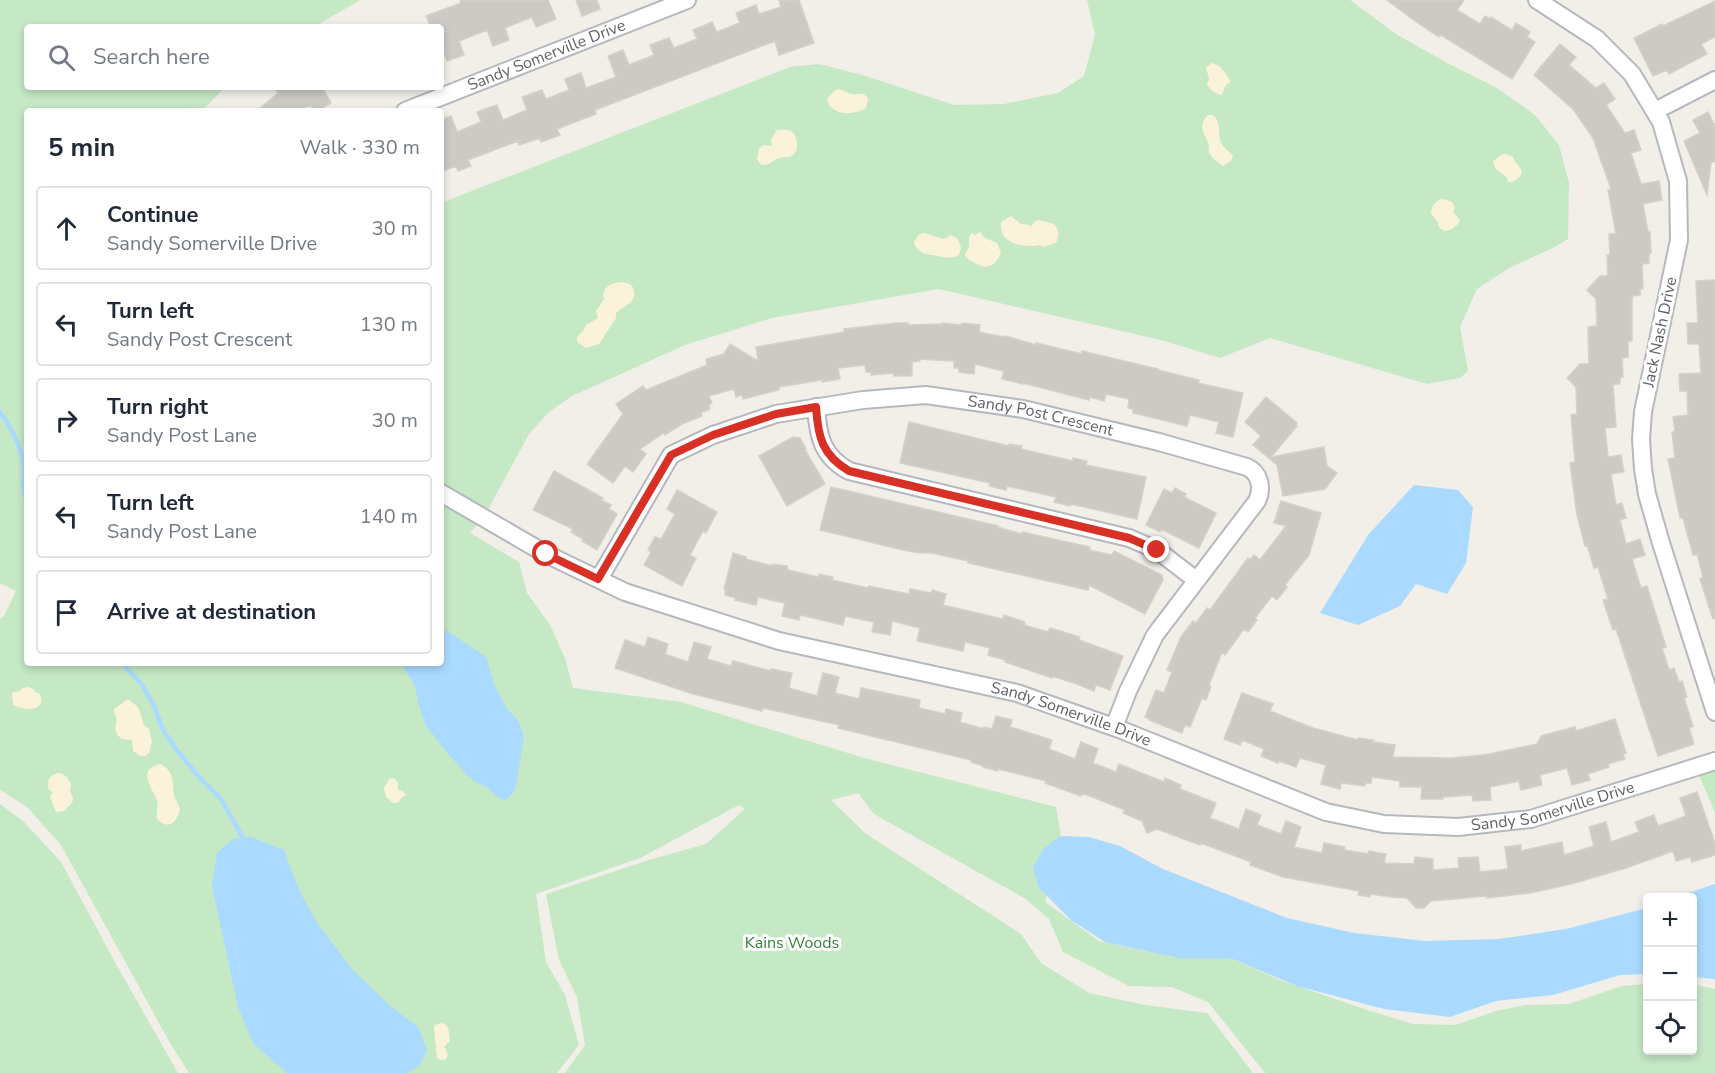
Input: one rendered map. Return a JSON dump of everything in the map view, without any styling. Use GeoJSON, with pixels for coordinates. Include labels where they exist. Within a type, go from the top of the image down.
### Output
{"type":"FeatureCollection","features":[{"type":"Feature","properties":{"kind":"street","name":"Sandy Somerville Drive"},"geometry":{"type":"LineString","coordinates":[[413,108],[687,0]]}},
{"type":"Feature","properties":{"kind":"street","name":"Jack Nash Drive"},"geometry":{"type":"LineString","coordinates":[[1537,0],[1597,39],[1632,74],[1661,122],[1678,181],[1679,240],[1643,412],[1641,439],[1643,469],[1647,494],[1661,543],[1715,712]]}},
{"type":"Feature","properties":{"kind":"street"},"geometry":{"type":"LineString","coordinates":[[1654,111],[1715,80]]}},
{"type":"Feature","properties":{"kind":"street","name":"Sandy Post Crescent"},"geometry":{"type":"LineString","coordinates":[[598,579],[671,455],[713,435],[776,414],[816,407],[863,400],[926,395],[1023,409],[1159,442],[1254,470],[1260,483],[1260,495],[1257,501],[1155,635],[1128,691],[1114,728]]}},
{"type":"Feature","properties":{"kind":"street"},"geometry":{"type":"LineString","coordinates":[[816,407],[824,449],[832,459],[849,471],[1129,538],[1157,550],[1196,580]]}},
{"type":"Feature","properties":{"kind":"street","name":"Sandy Somerville Drive"},"geometry":{"type":"LineString","coordinates":[[444,496],[546,554],[625,592],[779,642],[1017,693],[1114,728],[1326,812],[1383,824],[1458,827],[1531,819],[1715,761]]}},
{"type":"Feature","properties":{"kind":"green space","name":"Kains Woods"},"geometry":{"type":"Polygon","coordinates":[[[0,0],[360,0],[319,24],[24,24],[24,90],[222,90],[205,108],[24,108],[24,666],[444,666],[444,202],[790,67],[819,64],[866,76],[954,105],[1004,104],[1058,93],[1084,76],[1095,35],[1087,0],[1350,0],[1396,34],[1497,88],[1535,115],[1559,145],[1569,183],[1568,239],[1509,268],[1477,289],[1460,327],[1468,371],[1460,378],[1427,384],[1270,338],[1220,358],[1165,341],[939,289],[772,318],[685,345],[572,396],[549,412],[529,434],[484,517],[470,533],[519,562],[527,593],[550,625],[565,658],[573,688],[681,702],[864,758],[1056,807],[1061,836],[1045,902],[1099,941],[1178,958],[1233,959],[1280,980],[1413,1024],[1455,1025],[1496,1011],[1526,1005],[1569,1004],[1622,986],[1643,984],[1643,1055],[1697,1055],[1697,985],[1715,989],[1715,1073],[1265,1073],[1208,1002],[1172,987],[1129,986],[1063,952],[1049,919],[1026,899],[874,814],[858,793],[831,800],[866,834],[1021,934],[1041,963],[1089,993],[1145,1005],[1207,1013],[1253,1073],[565,1073],[585,1045],[577,997],[559,960],[546,894],[706,844],[745,809],[739,805],[640,858],[536,894],[546,962],[565,995],[579,1045],[557,1073],[189,1073],[170,1043],[61,845],[27,807],[0,790],[0,619],[4,616],[16,591],[0,583],[0,0]]]}},
{"type":"Feature","properties":{"kind":"green space"},"geometry":{"type":"Polygon","coordinates":[[[1715,771],[1715,812],[1699,776],[1715,771]]]}},
{"type":"Feature","properties":{"kind":"green space"},"geometry":{"type":"Polygon","coordinates":[[[0,804],[24,822],[61,862],[178,1073],[0,1073],[0,804]]]}},
{"type":"Feature","properties":{"kind":"sand"},"geometry":{"type":"Polygon","coordinates":[[[1212,63],[1223,70],[1230,82],[1226,85],[1222,95],[1217,94],[1207,84],[1209,79],[1206,67],[1212,63]]]}},
{"type":"Feature","properties":{"kind":"sand"},"geometry":{"type":"Polygon","coordinates":[[[838,89],[852,94],[865,95],[868,99],[866,108],[849,113],[833,109],[827,99],[838,89]]]}},
{"type":"Feature","properties":{"kind":"sand"},"geometry":{"type":"Polygon","coordinates":[[[1208,115],[1216,118],[1222,144],[1233,156],[1231,161],[1223,166],[1209,152],[1209,144],[1203,132],[1202,125],[1208,115]]]}},
{"type":"Feature","properties":{"kind":"sand"},"geometry":{"type":"Polygon","coordinates":[[[777,130],[787,130],[794,134],[797,140],[795,153],[761,165],[757,159],[759,149],[763,145],[772,146],[771,139],[777,130]]]}},
{"type":"Feature","properties":{"kind":"sand"},"geometry":{"type":"Polygon","coordinates":[[[1506,154],[1513,157],[1522,173],[1512,182],[1508,182],[1507,178],[1497,170],[1493,161],[1506,154]]]}},
{"type":"Feature","properties":{"kind":"sand"},"geometry":{"type":"Polygon","coordinates":[[[1442,199],[1453,203],[1455,207],[1453,212],[1460,220],[1457,225],[1446,231],[1440,228],[1431,212],[1434,204],[1442,199]]]}},
{"type":"Feature","properties":{"kind":"sand"},"geometry":{"type":"Polygon","coordinates":[[[1011,216],[1021,224],[1031,227],[1035,221],[1039,220],[1054,224],[1058,233],[1056,243],[1043,247],[1040,245],[1026,246],[1008,240],[1003,235],[1001,222],[1011,216]]]}},
{"type":"Feature","properties":{"kind":"sand"},"geometry":{"type":"Polygon","coordinates":[[[980,232],[985,238],[997,243],[1001,253],[997,261],[988,266],[981,266],[965,255],[969,247],[969,236],[980,232]]]}},
{"type":"Feature","properties":{"kind":"sand"},"geometry":{"type":"Polygon","coordinates":[[[924,233],[944,239],[950,235],[957,238],[961,247],[959,255],[946,258],[921,252],[914,242],[919,234],[924,233]]]}},
{"type":"Feature","properties":{"kind":"sand"},"geometry":{"type":"Polygon","coordinates":[[[622,282],[632,286],[633,298],[616,313],[616,318],[599,344],[586,348],[577,342],[577,337],[586,325],[598,318],[596,311],[605,298],[603,296],[605,289],[612,284],[622,282]]]}},
{"type":"Feature","properties":{"kind":"sand"},"geometry":{"type":"Polygon","coordinates":[[[28,687],[40,694],[40,704],[28,709],[13,705],[13,692],[28,687]]]}},
{"type":"Feature","properties":{"kind":"sand"},"geometry":{"type":"Polygon","coordinates":[[[128,699],[138,707],[144,725],[149,729],[152,741],[146,756],[140,756],[133,751],[132,740],[122,739],[116,732],[117,719],[114,709],[128,699]]]}},
{"type":"Feature","properties":{"kind":"sand"},"geometry":{"type":"Polygon","coordinates":[[[160,764],[170,773],[174,795],[180,809],[175,821],[169,825],[157,819],[158,802],[147,775],[149,770],[160,764]]]}},
{"type":"Feature","properties":{"kind":"sand"},"geometry":{"type":"Polygon","coordinates":[[[58,773],[67,777],[73,799],[64,811],[56,812],[50,797],[53,792],[49,790],[48,784],[50,777],[58,773]]]}},
{"type":"Feature","properties":{"kind":"sand"},"geometry":{"type":"Polygon","coordinates":[[[394,778],[398,783],[398,790],[403,791],[406,795],[399,802],[393,803],[386,797],[384,788],[389,779],[394,778]]]}},
{"type":"Feature","properties":{"kind":"sand"},"geometry":{"type":"Polygon","coordinates":[[[442,1023],[448,1028],[450,1041],[444,1047],[448,1054],[446,1059],[441,1060],[437,1058],[434,1028],[435,1025],[442,1023]]]}},
{"type":"Feature","properties":{"kind":"water"},"geometry":{"type":"Polygon","coordinates":[[[1414,485],[1458,490],[1473,507],[1466,563],[1447,594],[1416,584],[1400,606],[1358,625],[1320,613],[1368,535],[1414,485]]]}},
{"type":"Feature","properties":{"kind":"water"},"geometry":{"type":"Polygon","coordinates":[[[444,629],[486,657],[494,684],[507,709],[516,718],[524,737],[515,790],[508,798],[503,800],[476,782],[444,749],[425,724],[415,686],[403,666],[444,666],[444,629]]]}},
{"type":"Feature","properties":{"kind":"water"},"geometry":{"type":"Polygon","coordinates":[[[1061,836],[1089,837],[1120,846],[1163,869],[1287,918],[1354,933],[1425,941],[1499,939],[1566,929],[1643,909],[1643,974],[1620,975],[1553,995],[1496,1001],[1450,1017],[1384,1009],[1297,986],[1233,959],[1178,958],[1105,942],[1071,920],[1039,888],[1033,868],[1043,849],[1061,836]]]}},
{"type":"Feature","properties":{"kind":"water"},"geometry":{"type":"Polygon","coordinates":[[[251,837],[284,850],[299,890],[317,923],[352,969],[388,1004],[419,1028],[427,1051],[419,1066],[407,1073],[287,1073],[253,1043],[238,1007],[212,885],[217,853],[233,839],[251,837]]]}},
{"type":"Feature","properties":{"kind":"water"},"geometry":{"type":"Polygon","coordinates":[[[1715,884],[1715,979],[1697,977],[1697,893],[1689,893],[1715,884]]]}},
{"type":"Feature","properties":{"kind":"building"},"geometry":{"type":"Polygon","coordinates":[[[460,0],[548,0],[556,19],[536,27],[532,17],[505,28],[509,40],[493,46],[487,30],[459,41],[464,55],[447,61],[444,53],[444,24],[430,24],[426,16],[461,3],[460,0]]]}},
{"type":"Feature","properties":{"kind":"building"},"geometry":{"type":"Polygon","coordinates":[[[576,0],[597,0],[600,9],[582,16],[576,0]]]}},
{"type":"Feature","properties":{"kind":"building"},"geometry":{"type":"Polygon","coordinates":[[[779,0],[799,0],[814,43],[779,55],[775,41],[595,110],[596,114],[557,129],[560,135],[541,142],[540,138],[519,145],[518,141],[468,160],[471,166],[458,171],[456,166],[444,171],[444,119],[451,116],[457,132],[481,122],[477,112],[497,105],[503,120],[527,110],[522,97],[542,90],[546,99],[569,90],[565,79],[581,73],[586,88],[616,77],[608,56],[623,50],[629,65],[654,55],[650,45],[669,38],[674,48],[697,39],[693,30],[712,22],[717,32],[740,23],[736,13],[756,5],[759,14],[781,7],[779,0]]]}},
{"type":"Feature","properties":{"kind":"building"},"geometry":{"type":"Polygon","coordinates":[[[1387,0],[1464,0],[1457,10],[1480,24],[1485,16],[1490,19],[1491,17],[1512,30],[1516,23],[1530,32],[1527,37],[1535,42],[1512,79],[1441,35],[1439,37],[1387,0]]]}},
{"type":"Feature","properties":{"kind":"building"},"geometry":{"type":"Polygon","coordinates":[[[1715,1],[1715,37],[1701,44],[1707,54],[1669,74],[1667,70],[1653,76],[1634,38],[1715,1]]]}},
{"type":"Feature","properties":{"kind":"building"},"geometry":{"type":"Polygon","coordinates":[[[1560,44],[1576,57],[1569,65],[1596,88],[1604,83],[1615,99],[1606,105],[1625,133],[1634,130],[1641,150],[1631,153],[1641,184],[1659,181],[1662,200],[1643,204],[1648,232],[1650,232],[1651,253],[1649,253],[1649,263],[1642,264],[1643,289],[1640,289],[1640,295],[1632,296],[1632,341],[1628,341],[1628,357],[1622,358],[1623,377],[1620,377],[1620,384],[1613,384],[1616,427],[1605,428],[1608,457],[1621,455],[1624,472],[1611,474],[1616,505],[1622,503],[1626,518],[1620,520],[1626,544],[1640,539],[1645,555],[1632,559],[1641,588],[1647,586],[1666,647],[1662,648],[1669,670],[1674,668],[1679,682],[1682,681],[1687,697],[1684,698],[1693,726],[1689,728],[1694,744],[1658,756],[1616,629],[1613,630],[1603,600],[1608,599],[1598,567],[1594,568],[1587,545],[1585,546],[1577,515],[1570,463],[1575,462],[1571,415],[1577,414],[1576,387],[1567,378],[1580,364],[1589,364],[1588,327],[1597,326],[1596,299],[1587,290],[1600,276],[1608,276],[1609,234],[1616,234],[1608,190],[1611,189],[1593,138],[1573,109],[1534,75],[1560,44]]]}},
{"type":"Feature","properties":{"kind":"building"},"geometry":{"type":"Polygon","coordinates":[[[276,90],[324,90],[331,103],[322,108],[312,108],[310,105],[304,108],[260,108],[278,93],[276,90]]]}},
{"type":"Feature","properties":{"kind":"building"},"geometry":{"type":"Polygon","coordinates":[[[1708,112],[1715,126],[1715,161],[1711,163],[1707,195],[1684,141],[1700,133],[1693,120],[1708,112]]]}},
{"type":"Feature","properties":{"kind":"building"},"geometry":{"type":"Polygon","coordinates":[[[1715,280],[1715,618],[1713,619],[1700,579],[1703,577],[1697,554],[1693,555],[1683,518],[1680,518],[1668,459],[1675,458],[1673,417],[1688,415],[1687,391],[1680,391],[1679,374],[1701,373],[1699,344],[1688,344],[1687,323],[1698,323],[1696,281],[1715,280]]]}},
{"type":"Feature","properties":{"kind":"building"},"geometry":{"type":"Polygon","coordinates":[[[896,323],[980,325],[979,332],[1082,354],[1082,351],[1243,393],[1233,437],[1216,433],[1219,422],[1190,415],[1187,426],[1133,413],[1133,409],[1128,408],[1129,399],[1106,394],[1104,401],[1090,397],[1089,400],[1002,379],[1004,371],[975,364],[974,374],[959,372],[959,368],[954,368],[954,361],[919,359],[920,361],[912,362],[912,376],[894,376],[894,373],[871,375],[871,372],[866,372],[865,365],[838,368],[840,379],[779,387],[779,390],[743,399],[742,395],[736,397],[734,389],[709,396],[712,403],[709,405],[710,409],[701,413],[702,416],[682,424],[665,435],[664,433],[640,449],[646,454],[633,472],[625,466],[613,483],[587,464],[623,414],[616,404],[643,386],[646,390],[707,365],[706,359],[724,354],[730,344],[758,361],[756,347],[844,332],[844,329],[896,323]]]}},
{"type":"Feature","properties":{"kind":"building"},"geometry":{"type":"Polygon","coordinates":[[[1266,397],[1297,423],[1297,426],[1271,457],[1324,447],[1327,466],[1337,473],[1325,489],[1283,496],[1277,465],[1253,445],[1261,436],[1245,422],[1266,397]]]}},
{"type":"Feature","properties":{"kind":"building"},"geometry":{"type":"Polygon","coordinates":[[[909,422],[1009,446],[1009,444],[1022,446],[1021,449],[1073,461],[1073,458],[1087,461],[1086,465],[1146,477],[1137,519],[1054,502],[1056,497],[1007,486],[1006,490],[989,486],[990,483],[900,463],[909,422]]]}},
{"type":"Feature","properties":{"kind":"building"},"geometry":{"type":"Polygon","coordinates":[[[793,437],[800,438],[825,484],[787,506],[759,456],[793,437]]]}},
{"type":"Feature","properties":{"kind":"building"},"geometry":{"type":"Polygon","coordinates":[[[554,471],[603,498],[601,500],[611,505],[609,509],[617,514],[597,550],[571,532],[573,529],[533,510],[554,471]]]}},
{"type":"Feature","properties":{"kind":"building"},"geometry":{"type":"Polygon","coordinates":[[[831,487],[998,526],[1022,534],[1022,532],[1090,547],[1089,550],[1112,555],[1114,551],[1162,575],[1163,580],[1145,614],[1089,585],[1088,590],[968,563],[968,561],[932,553],[903,550],[820,530],[831,487]]]}},
{"type":"Feature","properties":{"kind":"building"},"geometry":{"type":"Polygon","coordinates":[[[1175,488],[1186,494],[1184,497],[1216,513],[1199,548],[1161,529],[1160,532],[1146,525],[1164,489],[1172,493],[1175,488]]]}},
{"type":"Feature","properties":{"kind":"building"},"geometry":{"type":"Polygon","coordinates":[[[677,490],[717,512],[706,533],[703,531],[690,555],[696,558],[682,586],[644,565],[655,537],[661,539],[675,514],[667,509],[677,490]]]}},
{"type":"Feature","properties":{"kind":"building"},"geometry":{"type":"Polygon","coordinates":[[[1281,501],[1321,513],[1309,555],[1285,585],[1287,587],[1277,600],[1272,596],[1255,618],[1257,620],[1248,632],[1244,629],[1225,655],[1222,652],[1209,685],[1211,686],[1206,700],[1202,698],[1190,727],[1185,725],[1182,733],[1149,720],[1145,717],[1156,690],[1164,693],[1172,672],[1167,670],[1181,637],[1193,621],[1196,623],[1207,608],[1210,610],[1248,558],[1250,560],[1254,555],[1260,560],[1286,526],[1274,523],[1281,501]]]}},
{"type":"Feature","properties":{"kind":"building"},"geometry":{"type":"Polygon","coordinates":[[[733,553],[772,566],[772,564],[787,566],[788,570],[818,577],[819,574],[833,577],[832,580],[868,588],[869,586],[909,594],[910,589],[931,593],[932,590],[946,594],[943,605],[1003,619],[1004,615],[1025,622],[1024,625],[1048,632],[1050,628],[1080,637],[1079,640],[1123,656],[1110,690],[1096,685],[1094,691],[988,655],[990,648],[965,642],[963,651],[917,641],[920,628],[892,621],[890,635],[872,632],[874,622],[845,616],[843,625],[800,615],[799,620],[782,616],[785,603],[758,597],[756,605],[725,595],[726,590],[724,589],[733,553]]]}},
{"type":"Feature","properties":{"kind":"building"},"geometry":{"type":"Polygon","coordinates":[[[648,637],[668,644],[665,654],[688,662],[694,642],[711,647],[707,659],[731,666],[733,661],[771,671],[771,669],[792,673],[789,688],[817,696],[823,673],[839,677],[835,693],[859,699],[861,688],[920,700],[919,708],[945,714],[946,709],[962,713],[960,722],[984,729],[984,727],[992,729],[996,716],[1012,720],[1010,727],[1052,740],[1049,749],[1075,759],[1081,742],[1098,749],[1093,763],[1116,772],[1119,764],[1164,782],[1165,778],[1181,785],[1180,789],[1216,803],[1210,818],[1239,829],[1246,809],[1261,815],[1257,825],[1281,834],[1286,821],[1301,827],[1294,847],[1322,853],[1324,843],[1345,847],[1344,850],[1386,854],[1384,863],[1414,864],[1415,857],[1433,859],[1433,870],[1459,868],[1458,858],[1478,857],[1480,872],[1508,869],[1505,847],[1521,845],[1521,851],[1562,842],[1564,855],[1594,846],[1589,827],[1606,822],[1611,842],[1639,832],[1635,822],[1654,815],[1658,826],[1686,816],[1680,798],[1697,792],[1715,843],[1715,855],[1692,862],[1690,857],[1676,861],[1673,851],[1571,884],[1530,893],[1431,901],[1424,908],[1416,908],[1407,898],[1358,895],[1359,891],[1283,877],[1201,843],[1200,845],[1157,829],[1147,833],[1142,821],[1123,813],[1125,810],[1082,793],[1081,796],[1045,783],[1046,781],[998,769],[998,771],[983,767],[971,760],[838,728],[839,725],[763,708],[762,711],[693,694],[615,668],[625,640],[645,647],[648,637]]]}},
{"type":"Feature","properties":{"kind":"building"},"geometry":{"type":"Polygon","coordinates":[[[1242,693],[1273,704],[1270,711],[1313,728],[1358,740],[1358,738],[1374,740],[1373,742],[1395,745],[1393,757],[1451,758],[1484,755],[1537,744],[1541,736],[1575,727],[1576,731],[1615,719],[1626,753],[1623,754],[1625,759],[1588,774],[1590,780],[1572,785],[1567,768],[1540,775],[1542,785],[1521,790],[1519,781],[1490,787],[1491,800],[1473,801],[1472,795],[1421,799],[1422,787],[1400,787],[1400,781],[1372,777],[1371,783],[1366,783],[1365,786],[1341,783],[1340,789],[1321,784],[1326,765],[1300,758],[1296,767],[1279,761],[1278,763],[1261,756],[1264,749],[1242,740],[1240,745],[1224,739],[1242,693]]]}},
{"type":"Feature","properties":{"kind":"waterway"},"geometry":{"type":"LineString","coordinates":[[0,412],[20,448],[24,471]]}},
{"type":"Feature","properties":{"kind":"waterway"},"geometry":{"type":"LineString","coordinates":[[24,471],[24,492]]}},
{"type":"Feature","properties":{"kind":"waterway"},"geometry":{"type":"LineString","coordinates":[[125,666],[142,685],[155,708],[163,730],[176,749],[221,799],[243,838]]}},
{"type":"Feature","properties":{"kind":"route"},"geometry":{"type":"LineString","coordinates":[[546,554],[598,579],[671,455],[713,435],[776,414],[816,407],[824,449],[832,459],[849,471],[1129,538],[1157,550]]}}]}
